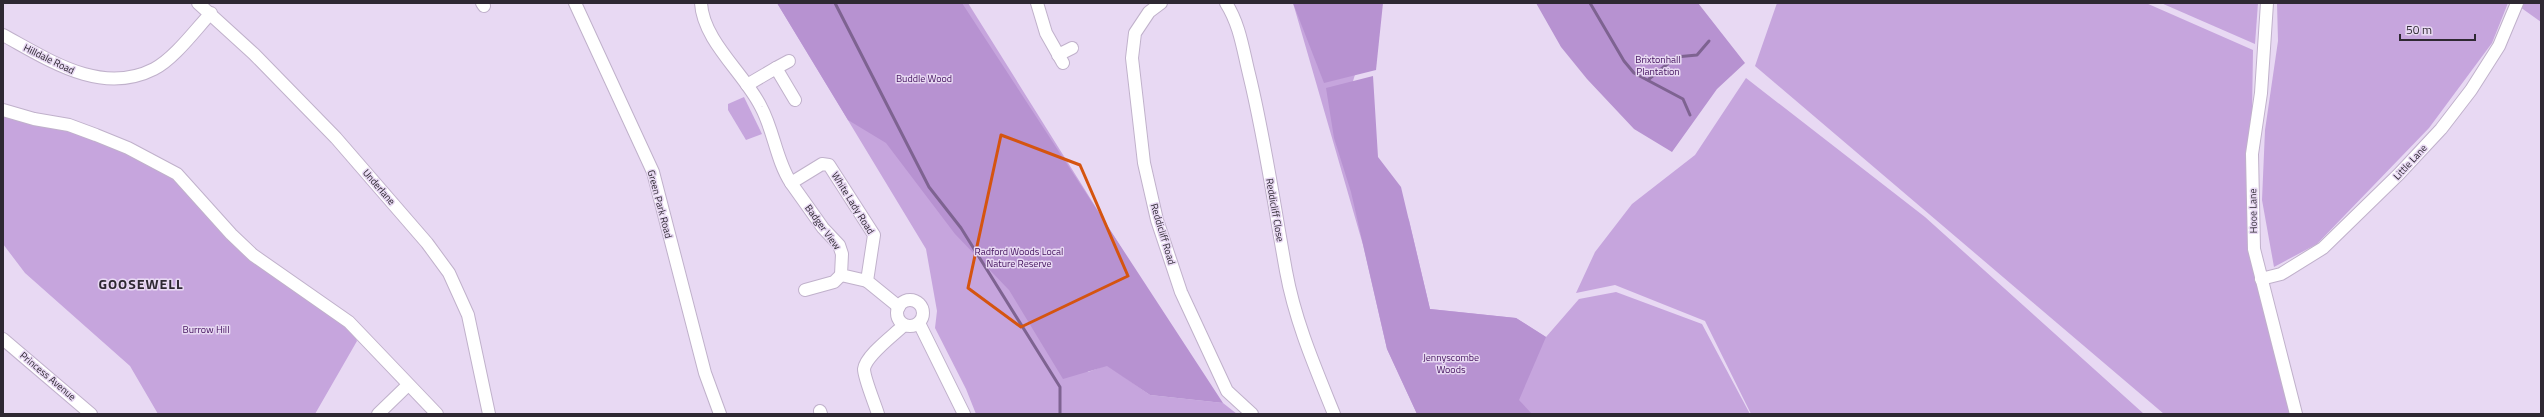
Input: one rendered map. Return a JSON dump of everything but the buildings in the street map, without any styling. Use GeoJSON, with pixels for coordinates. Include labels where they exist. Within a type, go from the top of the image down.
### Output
{"type":"FeatureCollection","features":[{"type":"Feature","properties":{"kind":"street","name":"Underlane"},"geometry":{"type":"LineString","coordinates":[[198,3],[211,13],[336,138],[427,243],[449,273],[460,294],[468,315],[489,414]]}},
{"type":"Feature","properties":{"kind":"street","name":"Green Park Road"},"geometry":{"type":"LineString","coordinates":[[575,3],[653,172],[704,372],[720,414]]}},
{"type":"Feature","properties":{"kind":"street"},"geometry":{"type":"LineString","coordinates":[[701,3],[701,16],[735,72],[747,85],[761,107],[777,150],[781,168],[791,183]]}},
{"type":"Feature","properties":{"kind":"street"},"geometry":{"type":"LineString","coordinates":[[1037,3],[1046,33],[1060,59],[1072,48]]}},
{"type":"Feature","properties":{"kind":"street","name":"Reddicliff Road"},"geometry":{"type":"LineString","coordinates":[[1161,3],[1149,12],[1135,33],[1132,58],[1144,163],[1157,220],[1181,292],[1212,362],[1227,391],[1252,414]]}},
{"type":"Feature","properties":{"kind":"street","name":"Reddicliff Close"},"geometry":{"type":"LineString","coordinates":[[1226,3],[1236,19],[1264,138],[1286,273],[1297,318],[1334,414]]}},
{"type":"Feature","properties":{"kind":"street","name":"Hooe Lane"},"geometry":{"type":"LineString","coordinates":[[2267,3],[2261,93],[2252,154],[2254,248],[2296,414]]}},
{"type":"Feature","properties":{"kind":"street","name":"Little Lane"},"geometry":{"type":"LineString","coordinates":[[2261,279],[2281,274],[2323,248],[2399,174],[2441,129],[2471,90],[2499,46],[2517,3]]}},
{"type":"Feature","properties":{"kind":"street","name":"Hilldale Road"},"geometry":{"type":"LineString","coordinates":[[5,40],[71,72],[97,77],[126,78],[155,69],[174,52],[211,13]]}},
{"type":"Feature","properties":{"kind":"street"},"geometry":{"type":"LineString","coordinates":[[747,85],[789,61]]}},
{"type":"Feature","properties":{"kind":"street"},"geometry":{"type":"LineString","coordinates":[[776,68],[795,100]]}},
{"type":"Feature","properties":{"kind":"street"},"geometry":{"type":"LineString","coordinates":[[3,110],[34,119],[69,125],[128,148],[177,174],[231,234],[253,255],[349,322],[437,414]]}},
{"type":"Feature","properties":{"kind":"street","name":"White Lady Road"},"geometry":{"type":"LineString","coordinates":[[791,183],[822,164],[829,165],[874,235],[867,281]]}},
{"type":"Feature","properties":{"kind":"street","name":"Badger View"},"geometry":{"type":"LineString","coordinates":[[791,183],[823,228],[839,245],[842,254],[841,275]]}},
{"type":"Feature","properties":{"kind":"street"},"geometry":{"type":"LineString","coordinates":[[805,290],[834,282],[841,275],[867,281],[899,307]]}},
{"type":"Feature","properties":{"kind":"street"},"geometry":{"type":"LineString","coordinates":[[906,301],[915,301],[919,304],[923,313],[919,323],[910,327],[904,325],[897,316],[899,307],[906,301]]}},
{"type":"Feature","properties":{"kind":"street"},"geometry":{"type":"LineString","coordinates":[[919,323],[964,414]]}},
{"type":"Feature","properties":{"kind":"street"},"geometry":{"type":"LineString","coordinates":[[878,414],[864,370],[868,361],[878,349],[904,325]]}},
{"type":"Feature","properties":{"kind":"street","name":"Princess Avenue"},"geometry":{"type":"LineString","coordinates":[[3,339],[91,414]]}},
{"type":"Feature","properties":{"kind":"street"},"geometry":{"type":"LineString","coordinates":[[378,414],[408,385]]}},
{"type":"Feature","properties":{"kind":"highlighted area"},"geometry":{"type":"Polygon","coordinates":[[[1001,135],[1080,165],[1128,276],[1021,327],[968,288],[1001,135]]]}},
{"type":"Feature","properties":{"kind":"green space","name":"Buddle Wood"},"geometry":{"type":"Polygon","coordinates":[[[777,3],[968,3],[1122,249],[1079,354],[1088,372],[1107,365],[1150,395],[1223,403],[1237,414],[976,414],[966,389],[935,328],[937,311],[926,249],[777,3]]]}},
{"type":"Feature","properties":{"kind":"green space","name":"Buddle Wood"},"geometry":{"type":"Polygon","coordinates":[[[777,3],[962,3],[1223,403],[1150,395],[1107,366],[1063,379],[1009,290],[955,234],[886,143],[848,120],[777,3]]]}},
{"type":"Feature","properties":{"kind":"green space"},"geometry":{"type":"Polygon","coordinates":[[[1293,3],[1359,3],[1357,68],[1347,101],[1409,220],[1430,309],[1516,318],[1546,337],[1579,299],[1616,292],[1702,324],[1750,414],[1417,414],[1387,349],[1363,245],[1293,3]]]}},
{"type":"Feature","properties":{"kind":"green space"},"geometry":{"type":"Polygon","coordinates":[[[1293,3],[1383,3],[1376,70],[1324,83],[1293,3]]]}},
{"type":"Feature","properties":{"kind":"green space","name":"Brixtonhall Plantation"},"geometry":{"type":"Polygon","coordinates":[[[1536,3],[1698,3],[1745,63],[1717,89],[1672,152],[1634,129],[1587,79],[1561,47],[1536,3]]]}},
{"type":"Feature","properties":{"kind":"green space"},"geometry":{"type":"Polygon","coordinates":[[[1777,3],[2146,3],[2253,50],[2250,250],[2292,414],[2164,414],[1755,66],[1777,3]]]}},
{"type":"Feature","properties":{"kind":"green space"},"geometry":{"type":"Polygon","coordinates":[[[2161,3],[2258,3],[2255,44],[2161,3]]]}},
{"type":"Feature","properties":{"kind":"green space"},"geometry":{"type":"Polygon","coordinates":[[[2277,3],[2508,3],[2492,43],[2429,128],[2317,244],[2274,267],[2262,200],[2265,130],[2278,41],[2277,3]]]}},
{"type":"Feature","properties":{"kind":"green space"},"geometry":{"type":"Polygon","coordinates":[[[2523,3],[2541,3],[2541,22],[2520,7],[2523,3]]]}},
{"type":"Feature","properties":{"kind":"green space","name":"Jennyscombe Woods"},"geometry":{"type":"Polygon","coordinates":[[[1373,76],[1378,157],[1401,187],[1430,309],[1516,318],[1546,337],[1519,400],[1532,414],[1417,414],[1387,349],[1351,192],[1334,138],[1326,88],[1373,76]]]}},
{"type":"Feature","properties":{"kind":"green space"},"geometry":{"type":"Polygon","coordinates":[[[1746,78],[1925,217],[2144,414],[1751,414],[1705,321],[1615,285],[1576,293],[1595,252],[1632,204],[1695,155],[1746,78]]]}},
{"type":"Feature","properties":{"kind":"green space"},"geometry":{"type":"Polygon","coordinates":[[[744,97],[762,134],[746,140],[728,110],[728,104],[744,97]]]}},
{"type":"Feature","properties":{"kind":"green space","name":"Burrow Hill"},"geometry":{"type":"Polygon","coordinates":[[[3,114],[65,128],[103,142],[174,177],[215,220],[353,331],[357,341],[315,414],[158,414],[130,366],[25,273],[3,244],[3,114]]]}},
{"type":"Feature","properties":{"kind":"waterway"},"geometry":{"type":"LineString","coordinates":[[835,3],[929,187],[961,228],[1060,387],[1060,414]]}},
{"type":"Feature","properties":{"kind":"waterway"},"geometry":{"type":"LineString","coordinates":[[1590,3],[1624,61],[1634,73],[1683,99],[1690,115]]}},
{"type":"Feature","properties":{"kind":"waterway"},"geometry":{"type":"LineString","coordinates":[[1649,79],[1676,57],[1697,55],[1709,41]]}},
{"type":"Feature","properties":{"kind":"district","name":"GOOSEWELL"},"geometry":{"type":"Point","coordinates":[141,283]}},
{"type":"Feature","properties":{"kind":"park label","name":"Radford Woods Local Nature Reserve"},"geometry":{"type":"Point","coordinates":[1019,256]}}]}
